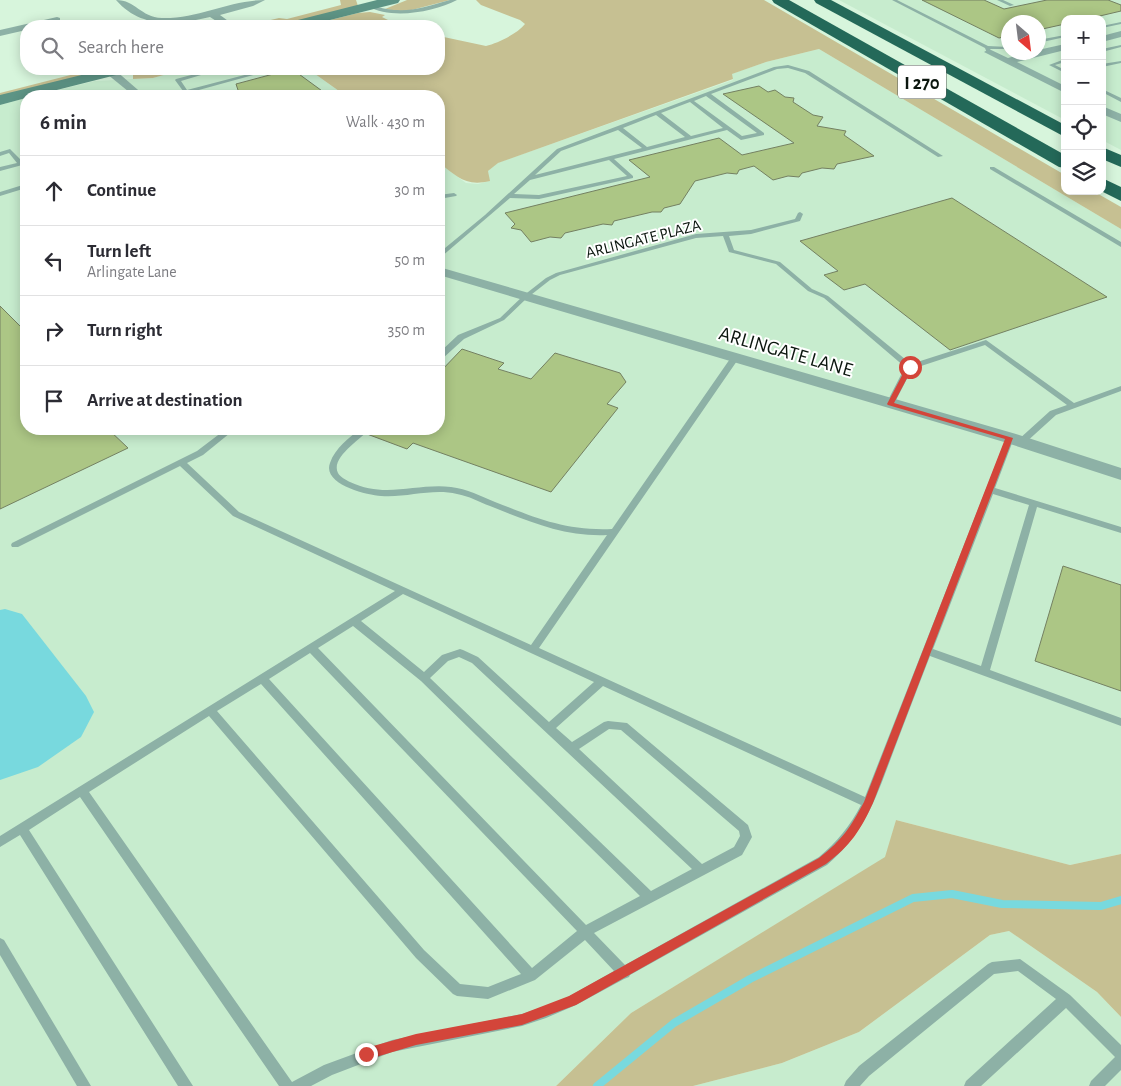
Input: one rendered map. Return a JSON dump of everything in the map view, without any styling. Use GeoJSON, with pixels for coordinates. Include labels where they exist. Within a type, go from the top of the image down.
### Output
{"type":"FeatureCollection","features":[{"type":"Feature","properties":{"kind":"highway","name":"I 270"},"geometry":{"type":"LineString","coordinates":[[778,0],[1061,161]]}},
{"type":"Feature","properties":{"kind":"highway","name":"I 270"},"geometry":{"type":"LineString","coordinates":[[821,0],[1061,130]]}},
{"type":"Feature","properties":{"kind":"highway"},"geometry":{"type":"LineString","coordinates":[[1106,154],[1121,162]]}},
{"type":"Feature","properties":{"kind":"highway"},"geometry":{"type":"LineString","coordinates":[[1106,186],[1121,195]]}},
{"type":"Feature","properties":{"kind":"main road"},"geometry":{"type":"LineString","coordinates":[[311,20],[366,3],[393,0]]}},
{"type":"Feature","properties":{"kind":"main road"},"geometry":{"type":"LineString","coordinates":[[39,90],[98,75]]}},
{"type":"Feature","properties":{"kind":"main road"},"geometry":{"type":"LineString","coordinates":[[0,100],[20,95]]}},
{"type":"Feature","properties":{"kind":"street"},"geometry":{"type":"LineString","coordinates":[[121,0],[144,16],[154,20],[179,20],[260,0]]}},
{"type":"Feature","properties":{"kind":"street"},"geometry":{"type":"LineString","coordinates":[[211,13],[221,20]]}},
{"type":"Feature","properties":{"kind":"street"},"geometry":{"type":"LineString","coordinates":[[0,33],[20,28]]}},
{"type":"Feature","properties":{"kind":"street"},"geometry":{"type":"LineString","coordinates":[[1106,38],[1121,34]]}},
{"type":"Feature","properties":{"kind":"street"},"geometry":{"type":"LineString","coordinates":[[1046,51],[1061,48]]}},
{"type":"Feature","properties":{"kind":"street"},"geometry":{"type":"LineString","coordinates":[[988,50],[1061,88]]}},
{"type":"Feature","properties":{"kind":"street"},"geometry":{"type":"LineString","coordinates":[[1007,61],[1011,60]]}},
{"type":"Feature","properties":{"kind":"street"},"geometry":{"type":"LineString","coordinates":[[121,75],[135,90]]}},
{"type":"Feature","properties":{"kind":"street"},"geometry":{"type":"LineString","coordinates":[[1106,111],[1121,119]]}},
{"type":"Feature","properties":{"kind":"street","name":"ARLINGATE LANE"},"geometry":{"type":"LineString","coordinates":[[445,274],[1015,440],[1121,474]]}},
{"type":"Feature","properties":{"kind":"lane"},"geometry":{"type":"LineString","coordinates":[[366,3],[385,12],[402,13],[455,0]]}},
{"type":"Feature","properties":{"kind":"lane"},"geometry":{"type":"LineString","coordinates":[[894,0],[988,50],[1001,49]]}},
{"type":"Feature","properties":{"kind":"lane"},"geometry":{"type":"LineString","coordinates":[[999,0],[1012,5]]}},
{"type":"Feature","properties":{"kind":"lane"},"geometry":{"type":"LineString","coordinates":[[1106,26],[1121,23]]}},
{"type":"Feature","properties":{"kind":"lane"},"geometry":{"type":"LineString","coordinates":[[1046,40],[1061,37]]}},
{"type":"Feature","properties":{"kind":"lane"},"geometry":{"type":"LineString","coordinates":[[1106,39],[1121,46]]}},
{"type":"Feature","properties":{"kind":"lane"},"geometry":{"type":"LineString","coordinates":[[1106,50],[1121,46]]}},
{"type":"Feature","properties":{"kind":"lane"},"geometry":{"type":"LineString","coordinates":[[1061,61],[1051,65],[1061,70]]}},
{"type":"Feature","properties":{"kind":"lane"},"geometry":{"type":"LineString","coordinates":[[1106,65],[1121,62]]}},
{"type":"Feature","properties":{"kind":"lane"},"geometry":{"type":"LineString","coordinates":[[445,251],[509,196],[558,150],[776,68],[788,66],[799,68],[940,156]]}},
{"type":"Feature","properties":{"kind":"lane"},"geometry":{"type":"LineString","coordinates":[[185,90],[178,80],[197,75]]}},
{"type":"Feature","properties":{"kind":"lane"},"geometry":{"type":"LineString","coordinates":[[194,90],[250,75]]}},
{"type":"Feature","properties":{"kind":"lane"},"geometry":{"type":"LineString","coordinates":[[1106,92],[1121,100]]}},
{"type":"Feature","properties":{"kind":"lane"},"geometry":{"type":"LineString","coordinates":[[690,100],[741,138],[762,134],[707,94]]}},
{"type":"Feature","properties":{"kind":"lane"},"geometry":{"type":"LineString","coordinates":[[657,113],[690,138]]}},
{"type":"Feature","properties":{"kind":"lane"},"geometry":{"type":"LineString","coordinates":[[618,128],[646,149]]}},
{"type":"Feature","properties":{"kind":"lane"},"geometry":{"type":"LineString","coordinates":[[528,179],[728,128]]}},
{"type":"Feature","properties":{"kind":"lane"},"geometry":{"type":"LineString","coordinates":[[0,154],[10,151],[20,159]]}},
{"type":"Feature","properties":{"kind":"lane"},"geometry":{"type":"LineString","coordinates":[[509,196],[539,197],[631,177],[610,158]]}},
{"type":"Feature","properties":{"kind":"lane"},"geometry":{"type":"LineString","coordinates":[[0,169],[20,163]]}},
{"type":"Feature","properties":{"kind":"lane"},"geometry":{"type":"LineString","coordinates":[[992,168],[1121,245]]}},
{"type":"Feature","properties":{"kind":"lane"},"geometry":{"type":"LineString","coordinates":[[0,194],[20,189]]}},
{"type":"Feature","properties":{"kind":"lane"},"geometry":{"type":"LineString","coordinates":[[445,196],[454,195]]}},
{"type":"Feature","properties":{"kind":"lane","name":"ARLINGATE PLAZA"},"geometry":{"type":"LineString","coordinates":[[445,351],[461,336],[502,319],[525,296],[548,279],[572,270],[696,236],[751,232],[782,226],[798,220],[800,214]]}},
{"type":"Feature","properties":{"kind":"lane"},"geometry":{"type":"LineString","coordinates":[[725,234],[731,251],[778,262],[810,290],[826,297],[910,367]]}},
{"type":"Feature","properties":{"kind":"lane"},"geometry":{"type":"LineString","coordinates":[[890,404],[910,367],[986,342],[1073,406]]}},
{"type":"Feature","properties":{"kind":"lane"},"geometry":{"type":"LineString","coordinates":[[533,650],[735,358]]}},
{"type":"Feature","properties":{"kind":"lane"},"geometry":{"type":"LineString","coordinates":[[296,1086],[336,1066],[392,1046],[522,1020],[572,1001],[823,861],[842,846],[852,833],[868,803],[990,490],[1015,440],[1053,413],[1121,388]]}},
{"type":"Feature","properties":{"kind":"lane"},"geometry":{"type":"LineString","coordinates":[[15,545],[200,453],[223,435]]}},
{"type":"Feature","properties":{"kind":"lane"},"geometry":{"type":"LineString","coordinates":[[359,435],[336,457],[333,465],[334,472],[338,478],[363,491],[381,495],[395,495],[452,490],[560,530],[593,534],[614,532]]}},
{"type":"Feature","properties":{"kind":"lane"},"geometry":{"type":"LineString","coordinates":[[181,462],[236,514],[868,803]]}},
{"type":"Feature","properties":{"kind":"lane"},"geometry":{"type":"LineString","coordinates":[[990,490],[1121,530]]}},
{"type":"Feature","properties":{"kind":"lane"},"geometry":{"type":"LineString","coordinates":[[984,672],[1034,503]]}},
{"type":"Feature","properties":{"kind":"lane"},"geometry":{"type":"LineString","coordinates":[[0,842],[403,590]]}},
{"type":"Feature","properties":{"kind":"lane"},"geometry":{"type":"LineString","coordinates":[[354,621],[424,678],[649,897]]}},
{"type":"Feature","properties":{"kind":"lane"},"geometry":{"type":"LineString","coordinates":[[311,647],[625,973]]}},
{"type":"Feature","properties":{"kind":"lane"},"geometry":{"type":"LineString","coordinates":[[928,651],[1121,722]]}},
{"type":"Feature","properties":{"kind":"lane"},"geometry":{"type":"LineString","coordinates":[[424,678],[445,658],[460,653],[475,660],[701,870]]}},
{"type":"Feature","properties":{"kind":"lane"},"geometry":{"type":"LineString","coordinates":[[262,678],[531,976]]}},
{"type":"Feature","properties":{"kind":"lane"},"geometry":{"type":"LineString","coordinates":[[550,728],[602,681]]}},
{"type":"Feature","properties":{"kind":"lane"},"geometry":{"type":"LineString","coordinates":[[210,710],[420,954],[457,990],[488,993],[531,976],[586,931],[738,851],[746,837],[744,828],[623,726],[608,725],[571,748]]}},
{"type":"Feature","properties":{"kind":"lane"},"geometry":{"type":"LineString","coordinates":[[82,791],[287,1086]]}},
{"type":"Feature","properties":{"kind":"lane"},"geometry":{"type":"LineString","coordinates":[[22,828],[186,1086]]}},
{"type":"Feature","properties":{"kind":"lane"},"geometry":{"type":"LineString","coordinates":[[0,944],[84,1086]]}},
{"type":"Feature","properties":{"kind":"lane"},"geometry":{"type":"LineString","coordinates":[[851,1086],[864,1071],[992,968],[1020,965],[1066,999],[1121,1054]]}},
{"type":"Feature","properties":{"kind":"lane"},"geometry":{"type":"LineString","coordinates":[[971,1086],[1066,999]]}},
{"type":"Feature","properties":{"kind":"lane"},"geometry":{"type":"LineString","coordinates":[[1096,1086],[1121,1061]]}},
{"type":"Feature","properties":{"kind":"shaded area"},"geometry":{"type":"Polygon","coordinates":[[[340,0],[356,0],[358,6],[302,20],[270,20],[287,19],[341,5],[340,0]]]}},
{"type":"Feature","properties":{"kind":"shaded area"},"geometry":{"type":"Polygon","coordinates":[[[407,0],[450,0],[404,12],[385,9],[407,0]]]}},
{"type":"Feature","properties":{"kind":"shaded area"},"geometry":{"type":"Polygon","coordinates":[[[476,0],[764,0],[1061,173],[1061,193],[819,49],[766,62],[732,74],[733,79],[498,163],[488,171],[490,181],[474,183],[456,176],[445,168],[445,90],[338,90],[316,75],[445,75],[445,37],[486,46],[507,38],[517,31],[525,24],[520,20],[481,5],[476,0]]]}},
{"type":"Feature","properties":{"kind":"shaded area"},"geometry":{"type":"Polygon","coordinates":[[[839,0],[1121,0],[1121,150],[1106,142],[1106,15],[1061,15],[1061,118],[839,0]]]}},
{"type":"Feature","properties":{"kind":"shaded area"},"geometry":{"type":"Polygon","coordinates":[[[370,12],[385,15],[382,17],[388,20],[330,20],[370,12]]]}},
{"type":"Feature","properties":{"kind":"shaded area"},"geometry":{"type":"Polygon","coordinates":[[[819,49],[1061,193],[1061,195],[1121,229],[1121,854],[1070,865],[896,820],[886,857],[631,1013],[556,1086],[0,1086],[0,105],[20,100],[20,435],[445,435],[445,167],[466,183],[478,184],[489,181],[488,171],[497,163],[733,80],[731,74],[766,62],[819,49]]]}},
{"type":"Feature","properties":{"kind":"shaded area"},"geometry":{"type":"Polygon","coordinates":[[[70,75],[87,75],[28,90],[20,90],[20,92],[0,97],[0,93],[70,75]]]}},
{"type":"Feature","properties":{"kind":"shaded area"},"geometry":{"type":"Polygon","coordinates":[[[133,75],[164,75],[153,78],[133,79],[133,75]]]}},
{"type":"Feature","properties":{"kind":"shaded area"},"geometry":{"type":"Polygon","coordinates":[[[164,75],[316,75],[338,90],[58,90],[95,81],[153,78],[164,75]]]}},
{"type":"Feature","properties":{"kind":"shaded area"},"geometry":{"type":"Polygon","coordinates":[[[1064,195],[1100,195],[1121,207],[1121,229],[1064,195]]]}},
{"type":"Feature","properties":{"kind":"shaded area"},"geometry":{"type":"Polygon","coordinates":[[[896,820],[1070,865],[1121,854],[1121,1017],[1097,992],[1009,931],[990,935],[859,1032],[782,1063],[693,1086],[556,1086],[631,1013],[885,857],[896,820]]]}},
{"type":"Feature","properties":{"kind":"shaded area"},"geometry":{"type":"Polygon","coordinates":[[[1009,931],[1097,992],[1121,1017],[1121,1086],[693,1086],[782,1063],[859,1032],[990,935],[1009,931]]]}},
{"type":"Feature","properties":{"kind":"water"},"geometry":{"type":"Polygon","coordinates":[[[5,609],[22,614],[86,696],[94,712],[81,737],[38,767],[0,780],[0,610],[5,609]]]}},
{"type":"Feature","properties":{"kind":"building"},"geometry":{"type":"Polygon","coordinates":[[[922,0],[984,0],[1004,9],[1047,0],[1108,0],[1121,5],[1121,11],[1104,15],[1061,15],[1061,25],[1046,28],[1046,15],[1001,15],[1001,38],[922,0]]]}},
{"type":"Feature","properties":{"kind":"building"},"geometry":{"type":"Polygon","coordinates":[[[270,75],[300,75],[321,90],[238,90],[236,84],[270,75]]]}},
{"type":"Feature","properties":{"kind":"building"},"geometry":{"type":"Polygon","coordinates":[[[759,86],[768,92],[775,90],[785,97],[794,98],[793,102],[813,115],[823,117],[817,126],[846,131],[844,135],[874,156],[837,164],[834,169],[822,168],[802,173],[799,177],[788,176],[773,180],[754,166],[739,170],[737,174],[727,173],[695,181],[680,204],[664,208],[661,212],[652,212],[614,221],[612,225],[603,224],[565,233],[561,238],[550,237],[531,242],[521,230],[511,228],[515,224],[505,213],[650,177],[629,160],[719,138],[742,155],[794,143],[723,94],[759,86]]]}},
{"type":"Feature","properties":{"kind":"building"},"geometry":{"type":"Polygon","coordinates":[[[952,198],[1107,297],[950,350],[865,284],[844,290],[824,275],[838,271],[800,241],[952,198]]]}},
{"type":"Feature","properties":{"kind":"building"},"geometry":{"type":"Polygon","coordinates":[[[0,306],[20,326],[20,435],[114,435],[128,448],[0,509],[0,306]]]}},
{"type":"Feature","properties":{"kind":"building"},"geometry":{"type":"Polygon","coordinates":[[[462,349],[504,363],[498,369],[531,379],[555,353],[620,373],[626,382],[607,404],[618,408],[551,492],[413,443],[407,449],[370,435],[445,435],[445,367],[462,349]]]}},
{"type":"Feature","properties":{"kind":"building"},"geometry":{"type":"Polygon","coordinates":[[[1063,566],[1121,585],[1121,691],[1035,661],[1063,566]]]}},
{"type":"Feature","properties":{"kind":"waterway"},"geometry":{"type":"LineString","coordinates":[[597,1086],[674,1023],[750,979],[913,898],[952,894],[1002,904],[1101,906],[1121,900]]}},
{"type":"Feature","properties":{"kind":"route"},"geometry":{"type":"LineString","coordinates":[[366,1054],[416,1040],[522,1020],[572,1001],[823,861],[842,846],[852,833],[868,803],[1010,438],[890,404],[910,367]]}}]}
